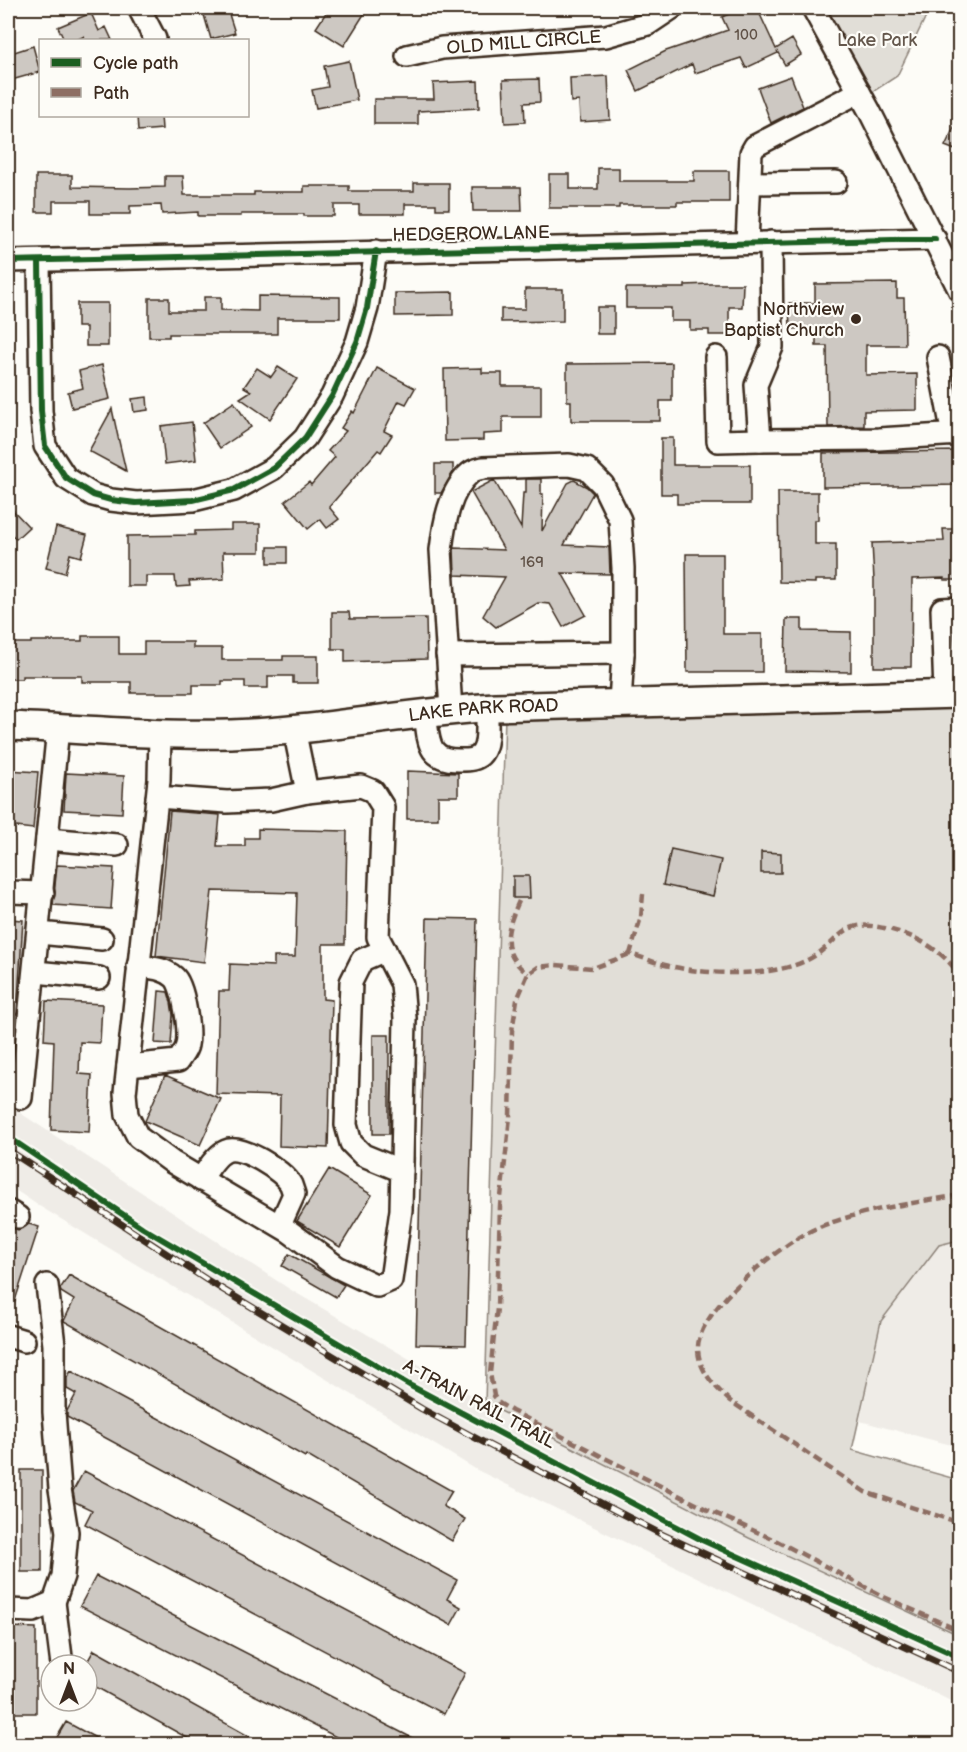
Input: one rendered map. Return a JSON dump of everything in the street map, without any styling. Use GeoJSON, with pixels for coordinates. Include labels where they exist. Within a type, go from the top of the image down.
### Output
{"type":"FeatureCollection","features":[{"type":"Feature","properties":{"kind":"main road","name":"LAKE PARK ROAD"},"geometry":{"type":"LineString","coordinates":[[8,726],[232,734],[487,707],[620,703],[952,682]]}},
{"type":"Feature","properties":{"kind":"street"},"geometry":{"type":"LineString","coordinates":[[139,8],[155,39]]}},
{"type":"Feature","properties":{"kind":"street","name":"OLD MILL CIRCLE"},"geometry":{"type":"LineString","coordinates":[[406,56],[442,48],[606,36],[648,24],[672,8]]}},
{"type":"Feature","properties":{"kind":"street"},"geometry":{"type":"LineString","coordinates":[[813,8],[859,92],[960,291]]}},
{"type":"Feature","properties":{"kind":"street"},"geometry":{"type":"LineString","coordinates":[[747,243],[751,153],[755,146],[859,92]]}},
{"type":"Feature","properties":{"kind":"street"},"geometry":{"type":"LineString","coordinates":[[750,183],[836,182]]}},
{"type":"Feature","properties":{"kind":"street","name":"HEDGEROW LANE"},"geometry":{"type":"LineString","coordinates":[[8,261],[935,239]]}},
{"type":"Feature","properties":{"kind":"street"},"geometry":{"type":"LineString","coordinates":[[760,440],[756,385],[772,347],[771,242]]}},
{"type":"Feature","properties":{"kind":"street"},"geometry":{"type":"LineString","coordinates":[[39,261],[41,411],[45,446],[66,478],[93,495],[136,503],[193,500],[234,490],[274,468],[305,438],[332,396],[357,342],[367,308],[376,251]]}},
{"type":"Feature","properties":{"kind":"street"},"geometry":{"type":"LineString","coordinates":[[716,357],[718,441],[879,439],[956,435],[938,357]]}},
{"type":"Feature","properties":{"kind":"street"},"geometry":{"type":"LineString","coordinates":[[487,707],[486,744],[482,754],[473,759],[454,760],[434,753],[430,744],[447,655],[441,550],[444,524],[458,489],[471,472],[483,468],[569,465],[587,469],[603,485],[620,520],[623,568],[623,653],[620,703]]}},
{"type":"Feature","properties":{"kind":"street"},"geometry":{"type":"LineString","coordinates":[[952,682],[942,609],[960,608]]}},
{"type":"Feature","properties":{"kind":"street"},"geometry":{"type":"LineString","coordinates":[[447,655],[623,653]]}},
{"type":"Feature","properties":{"kind":"street"},"geometry":{"type":"LineString","coordinates":[[21,1098],[58,728]]}},
{"type":"Feature","properties":{"kind":"street"},"geometry":{"type":"LineString","coordinates":[[294,729],[307,792]]}},
{"type":"Feature","properties":{"kind":"street"},"geometry":{"type":"LineString","coordinates":[[157,796],[227,802],[271,800],[307,792],[361,786],[374,791],[383,807],[378,937],[402,984],[405,1018],[401,1210],[391,1280],[377,1286],[337,1266],[280,1225],[172,1162],[138,1137],[127,1115],[125,1093],[157,796],[160,733]]}},
{"type":"Feature","properties":{"kind":"street"},"geometry":{"type":"LineString","coordinates":[[47,838],[117,845]]}},
{"type":"Feature","properties":{"kind":"street"},"geometry":{"type":"LineString","coordinates":[[8,892],[43,893]]}},
{"type":"Feature","properties":{"kind":"street"},"geometry":{"type":"LineString","coordinates":[[39,933],[102,939]]}},
{"type":"Feature","properties":{"kind":"street"},"geometry":{"type":"LineString","coordinates":[[385,950],[362,960],[351,982],[346,1125],[351,1143],[363,1155],[402,1171]]}},
{"type":"Feature","properties":{"kind":"street"},"geometry":{"type":"LineString","coordinates":[[128,1066],[178,1061],[187,1047],[188,1029],[177,979],[165,970],[138,966]]}},
{"type":"Feature","properties":{"kind":"street"},"geometry":{"type":"LineString","coordinates":[[34,972],[99,978]]}},
{"type":"Feature","properties":{"kind":"street"},"geometry":{"type":"LineString","coordinates":[[201,1180],[224,1151],[235,1148],[248,1153],[275,1169],[290,1183],[294,1194],[280,1225]]}},
{"type":"Feature","properties":{"kind":"street"},"geometry":{"type":"LineString","coordinates":[[46,1285],[54,1345],[54,1412],[60,1489],[67,1532],[63,1576],[54,1602],[60,1653]]}},
{"type":"Feature","properties":{"kind":"street"},"geometry":{"type":"LineString","coordinates":[[8,1610],[33,1611],[54,1602]]}},
{"type":"Feature","properties":{"kind":"shaded area"},"geometry":{"type":"Polygon","coordinates":[[[8,1105],[291,1290],[485,1403],[749,1538],[959,1635],[959,1705],[477,1470],[36,1204],[8,1185],[8,1105]]]}},
{"type":"Feature","properties":{"kind":"shaded area"},"geometry":{"type":"Polygon","coordinates":[[[959,1240],[959,1447],[860,1421],[881,1321],[939,1245],[959,1240]]]}},
{"type":"Feature","properties":{"kind":"green space","name":"Lake Park"},"geometry":{"type":"Polygon","coordinates":[[[823,8],[930,8],[897,76],[868,95],[823,8]]]}},
{"type":"Feature","properties":{"kind":"green space"},"geometry":{"type":"Polygon","coordinates":[[[959,703],[959,1240],[939,1245],[881,1321],[852,1450],[959,1480],[959,1635],[749,1538],[485,1403],[505,716],[959,703]]]}},
{"type":"Feature","properties":{"kind":"building"},"geometry":{"type":"Polygon","coordinates":[[[202,8],[227,8],[235,33],[211,39],[202,8]]]}},
{"type":"Feature","properties":{"kind":"building"},"geometry":{"type":"Polygon","coordinates":[[[329,8],[360,8],[366,11],[344,46],[316,28],[329,8]]]}},
{"type":"Feature","properties":{"kind":"building"},"geometry":{"type":"Polygon","coordinates":[[[742,8],[757,8],[776,49],[792,39],[801,55],[785,65],[777,51],[778,53],[746,68],[741,58],[695,73],[692,64],[638,91],[628,70],[666,51],[728,30],[722,17],[742,8]]]}},
{"type":"Feature","properties":{"kind":"building"},"geometry":{"type":"Polygon","coordinates":[[[91,13],[99,31],[106,27],[112,39],[79,39],[85,36],[78,39],[64,39],[58,27],[91,13]]]}},
{"type":"Feature","properties":{"kind":"building"},"geometry":{"type":"Polygon","coordinates":[[[33,46],[39,72],[8,81],[8,54],[33,46]]]}},
{"type":"Feature","properties":{"kind":"building"},"geometry":{"type":"Polygon","coordinates":[[[349,61],[357,100],[316,108],[312,90],[328,87],[324,66],[349,61]]]}},
{"type":"Feature","properties":{"kind":"building"},"geometry":{"type":"Polygon","coordinates":[[[608,76],[610,120],[580,122],[579,101],[571,102],[570,78],[608,76]]]}},
{"type":"Feature","properties":{"kind":"building"},"geometry":{"type":"Polygon","coordinates":[[[791,76],[803,107],[771,123],[758,88],[791,76]]]}},
{"type":"Feature","properties":{"kind":"building"},"geometry":{"type":"Polygon","coordinates":[[[539,79],[540,102],[524,103],[525,122],[505,123],[503,80],[539,79]]]}},
{"type":"Feature","properties":{"kind":"building"},"geometry":{"type":"Polygon","coordinates":[[[478,81],[479,108],[418,111],[418,124],[374,124],[374,99],[434,99],[433,83],[478,81]]]}},
{"type":"Feature","properties":{"kind":"building"},"geometry":{"type":"Polygon","coordinates":[[[960,115],[960,152],[945,146],[960,115]]]}},
{"type":"Feature","properties":{"kind":"building"},"geometry":{"type":"Polygon","coordinates":[[[137,117],[161,117],[162,129],[138,131],[137,117]]]}},
{"type":"Feature","properties":{"kind":"building"},"geometry":{"type":"Polygon","coordinates":[[[598,168],[619,168],[619,181],[694,181],[694,171],[729,171],[729,202],[619,205],[619,208],[549,208],[549,174],[570,174],[570,189],[598,189],[598,168]]]}},
{"type":"Feature","properties":{"kind":"building"},"geometry":{"type":"Polygon","coordinates":[[[36,175],[72,175],[72,187],[130,188],[165,187],[165,176],[183,176],[184,195],[304,192],[304,186],[349,186],[349,191],[414,191],[414,183],[449,183],[449,209],[436,209],[436,204],[405,204],[405,214],[359,214],[359,205],[334,205],[334,216],[241,214],[241,216],[198,216],[198,212],[162,214],[161,205],[130,206],[130,214],[90,214],[90,201],[53,201],[53,212],[36,212],[36,175]]]}},
{"type":"Feature","properties":{"kind":"building"},"geometry":{"type":"Polygon","coordinates":[[[472,187],[521,187],[522,211],[473,211],[472,187]]]}},
{"type":"Feature","properties":{"kind":"building"},"geometry":{"type":"Polygon","coordinates":[[[897,283],[897,298],[904,298],[905,345],[866,345],[866,375],[917,374],[917,410],[864,411],[864,426],[828,427],[827,346],[816,346],[816,328],[790,329],[789,303],[815,303],[815,284],[897,283]]]}},
{"type":"Feature","properties":{"kind":"building"},"geometry":{"type":"Polygon","coordinates":[[[743,284],[742,307],[729,307],[729,335],[709,335],[709,330],[690,330],[690,321],[671,321],[671,308],[626,308],[626,288],[685,288],[685,285],[743,284]]]}},
{"type":"Feature","properties":{"kind":"building"},"geometry":{"type":"Polygon","coordinates":[[[525,289],[563,289],[563,321],[501,322],[501,309],[525,309],[525,289]]]}},
{"type":"Feature","properties":{"kind":"building"},"geometry":{"type":"Polygon","coordinates":[[[453,292],[453,315],[395,316],[395,293],[453,292]]]}},
{"type":"Feature","properties":{"kind":"building"},"geometry":{"type":"Polygon","coordinates":[[[258,296],[340,297],[340,318],[277,318],[277,334],[169,334],[169,337],[149,337],[149,298],[169,298],[169,311],[204,311],[204,297],[221,297],[221,310],[258,311],[258,296]]]}},
{"type":"Feature","properties":{"kind":"building"},"geometry":{"type":"Polygon","coordinates":[[[77,303],[108,303],[108,346],[86,346],[86,327],[77,327],[77,303]]]}},
{"type":"Feature","properties":{"kind":"building"},"geometry":{"type":"Polygon","coordinates":[[[597,307],[614,307],[614,334],[597,334],[597,307]]]}},
{"type":"Feature","properties":{"kind":"building"},"geometry":{"type":"Polygon","coordinates":[[[672,363],[672,401],[660,401],[660,421],[571,421],[571,401],[567,401],[567,364],[672,363]]]}},
{"type":"Feature","properties":{"kind":"building"},"geometry":{"type":"Polygon","coordinates":[[[102,365],[110,399],[72,408],[68,392],[83,388],[79,371],[102,365]]]}},
{"type":"Feature","properties":{"kind":"building"},"geometry":{"type":"Polygon","coordinates":[[[278,367],[297,379],[270,419],[240,398],[251,391],[244,387],[257,368],[271,377],[278,367]]]}},
{"type":"Feature","properties":{"kind":"building"},"geometry":{"type":"Polygon","coordinates":[[[377,368],[415,388],[406,404],[399,401],[384,431],[392,435],[381,452],[378,450],[329,507],[339,519],[327,528],[320,519],[308,529],[285,501],[309,482],[311,485],[335,457],[328,451],[346,431],[341,428],[352,411],[354,413],[377,368]]]}},
{"type":"Feature","properties":{"kind":"building"},"geometry":{"type":"Polygon","coordinates":[[[482,368],[482,373],[502,373],[502,386],[541,386],[541,417],[503,417],[503,433],[483,434],[483,440],[445,441],[444,369],[482,368]]]}},
{"type":"Feature","properties":{"kind":"building"},"geometry":{"type":"Polygon","coordinates":[[[147,397],[148,410],[134,412],[132,399],[147,397]]]}},
{"type":"Feature","properties":{"kind":"building"},"geometry":{"type":"Polygon","coordinates":[[[234,402],[251,427],[220,448],[203,423],[234,402]]]}},
{"type":"Feature","properties":{"kind":"building"},"geometry":{"type":"Polygon","coordinates":[[[112,409],[118,437],[126,471],[89,451],[112,409]]]}},
{"type":"Feature","properties":{"kind":"building"},"geometry":{"type":"Polygon","coordinates":[[[192,422],[196,460],[165,464],[161,426],[192,422]]]}},
{"type":"Feature","properties":{"kind":"building"},"geometry":{"type":"Polygon","coordinates":[[[661,438],[673,438],[673,465],[750,465],[750,504],[677,504],[677,494],[661,494],[661,438]]]}},
{"type":"Feature","properties":{"kind":"building"},"geometry":{"type":"Polygon","coordinates":[[[960,451],[960,485],[823,487],[823,453],[960,451]]]}},
{"type":"Feature","properties":{"kind":"building"},"geometry":{"type":"Polygon","coordinates":[[[435,464],[453,464],[453,472],[441,493],[435,493],[435,464]]]}},
{"type":"Feature","properties":{"kind":"building"},"geometry":{"type":"Polygon","coordinates":[[[526,479],[541,479],[542,531],[568,483],[574,480],[587,487],[593,493],[564,545],[609,547],[610,574],[562,573],[586,615],[563,627],[550,604],[538,603],[496,627],[483,616],[505,577],[455,575],[454,548],[504,550],[471,492],[494,480],[521,528],[526,479]]]}},
{"type":"Feature","properties":{"kind":"building"},"geometry":{"type":"Polygon","coordinates":[[[778,492],[818,492],[815,544],[836,544],[836,580],[815,580],[815,583],[779,582],[778,492]]]}},
{"type":"Feature","properties":{"kind":"building"},"geometry":{"type":"Polygon","coordinates":[[[8,505],[29,527],[16,539],[8,531],[8,505]]]}},
{"type":"Feature","properties":{"kind":"building"},"geometry":{"type":"Polygon","coordinates":[[[231,524],[260,524],[260,552],[223,552],[224,579],[189,581],[190,586],[176,587],[175,576],[146,576],[146,586],[127,586],[127,536],[195,535],[195,531],[231,530],[231,524]]]}},
{"type":"Feature","properties":{"kind":"building"},"geometry":{"type":"Polygon","coordinates":[[[56,527],[87,535],[81,557],[70,554],[65,573],[46,568],[56,527]]]}},
{"type":"Feature","properties":{"kind":"building"},"geometry":{"type":"Polygon","coordinates":[[[943,529],[960,529],[960,580],[912,579],[911,667],[874,667],[872,543],[944,541],[943,529]]]}},
{"type":"Feature","properties":{"kind":"building"},"geometry":{"type":"Polygon","coordinates":[[[268,547],[287,547],[287,563],[268,563],[268,547]]]}},
{"type":"Feature","properties":{"kind":"building"},"geometry":{"type":"Polygon","coordinates":[[[686,554],[723,554],[723,634],[762,634],[762,672],[687,672],[686,554]]]}},
{"type":"Feature","properties":{"kind":"building"},"geometry":{"type":"Polygon","coordinates":[[[332,612],[349,612],[350,619],[426,618],[427,659],[345,662],[345,649],[332,649],[332,612]]]}},
{"type":"Feature","properties":{"kind":"building"},"geometry":{"type":"Polygon","coordinates":[[[786,619],[802,619],[802,631],[851,632],[851,672],[785,671],[786,619]]]}},
{"type":"Feature","properties":{"kind":"building"},"geometry":{"type":"Polygon","coordinates":[[[82,636],[119,636],[119,654],[144,654],[144,642],[193,642],[193,648],[222,648],[222,660],[283,660],[283,656],[318,656],[318,683],[293,683],[293,676],[268,676],[268,688],[245,688],[245,681],[222,681],[222,685],[193,685],[193,693],[131,693],[131,682],[82,682],[82,676],[22,676],[22,679],[8,679],[8,643],[82,641],[82,636]]]}},
{"type":"Feature","properties":{"kind":"building"},"geometry":{"type":"Polygon","coordinates":[[[8,770],[38,772],[33,829],[8,826],[8,770]]]}},
{"type":"Feature","properties":{"kind":"building"},"geometry":{"type":"Polygon","coordinates":[[[407,771],[458,773],[458,796],[438,796],[438,819],[407,819],[407,771]]]}},
{"type":"Feature","properties":{"kind":"building"},"geometry":{"type":"Polygon","coordinates":[[[66,773],[124,776],[122,813],[64,810],[66,773]]]}},
{"type":"Feature","properties":{"kind":"building"},"geometry":{"type":"Polygon","coordinates":[[[170,811],[220,815],[217,846],[245,846],[245,838],[258,838],[258,829],[347,831],[345,944],[323,944],[323,999],[332,1000],[328,1148],[279,1146],[280,1096],[216,1094],[219,991],[229,991],[230,964],[274,966],[274,957],[295,957],[297,893],[212,891],[204,962],[156,956],[170,811]]]}},
{"type":"Feature","properties":{"kind":"building"},"geometry":{"type":"Polygon","coordinates":[[[671,849],[721,860],[713,896],[663,885],[671,849]]]}},
{"type":"Feature","properties":{"kind":"building"},"geometry":{"type":"Polygon","coordinates":[[[761,852],[781,853],[781,873],[761,873],[761,852]]]}},
{"type":"Feature","properties":{"kind":"building"},"geometry":{"type":"Polygon","coordinates":[[[57,865],[114,868],[111,909],[53,905],[57,865]]]}},
{"type":"Feature","properties":{"kind":"building"},"geometry":{"type":"Polygon","coordinates":[[[513,876],[529,876],[530,898],[513,898],[513,876]]]}},
{"type":"Feature","properties":{"kind":"building"},"geometry":{"type":"Polygon","coordinates":[[[427,918],[477,919],[466,1345],[416,1344],[427,918]]]}},
{"type":"Feature","properties":{"kind":"building"},"geometry":{"type":"Polygon","coordinates":[[[8,919],[23,920],[17,1014],[8,1014],[8,919]]]}},
{"type":"Feature","properties":{"kind":"building"},"geometry":{"type":"Polygon","coordinates":[[[159,991],[168,992],[171,1002],[173,1015],[171,1044],[155,1043],[159,991]]]}},
{"type":"Feature","properties":{"kind":"building"},"geometry":{"type":"Polygon","coordinates":[[[46,1001],[102,1004],[100,1043],[80,1042],[79,1074],[92,1075],[89,1132],[51,1130],[54,1041],[44,1040],[46,1001]]]}},
{"type":"Feature","properties":{"kind":"building"},"geometry":{"type":"Polygon","coordinates":[[[373,1035],[389,1035],[389,1134],[373,1134],[373,1035]]]}},
{"type":"Feature","properties":{"kind":"building"},"geometry":{"type":"Polygon","coordinates":[[[165,1075],[221,1099],[200,1145],[145,1121],[165,1075]]]}},
{"type":"Feature","properties":{"kind":"building"},"geometry":{"type":"Polygon","coordinates":[[[329,1169],[372,1195],[340,1247],[297,1221],[329,1169]]]}},
{"type":"Feature","properties":{"kind":"building"},"geometry":{"type":"Polygon","coordinates":[[[29,1224],[39,1227],[10,1316],[8,1316],[8,1226],[18,1230],[29,1224]]]}},
{"type":"Feature","properties":{"kind":"building"},"geometry":{"type":"Polygon","coordinates":[[[289,1254],[344,1285],[336,1297],[282,1266],[289,1254]]]}},
{"type":"Feature","properties":{"kind":"building"},"geometry":{"type":"Polygon","coordinates":[[[69,1275],[452,1491],[443,1506],[465,1519],[452,1541],[306,1455],[305,1457],[64,1321],[74,1300],[60,1289],[69,1275]]]}},
{"type":"Feature","properties":{"kind":"building"},"geometry":{"type":"Polygon","coordinates":[[[71,1371],[457,1580],[447,1599],[461,1607],[451,1625],[67,1417],[67,1411],[76,1394],[67,1389],[67,1378],[71,1371]]]}},
{"type":"Feature","properties":{"kind":"building"},"geometry":{"type":"Polygon","coordinates":[[[21,1470],[42,1470],[42,1572],[21,1572],[21,1470]]]}},
{"type":"Feature","properties":{"kind":"building"},"geometry":{"type":"Polygon","coordinates":[[[84,1471],[465,1673],[444,1714],[85,1524],[92,1510],[75,1502],[73,1491],[84,1471]]]}},
{"type":"Feature","properties":{"kind":"building"},"geometry":{"type":"Polygon","coordinates":[[[96,1576],[424,1744],[350,1744],[80,1606],[96,1576]]]}},
{"type":"Feature","properties":{"kind":"building"},"geometry":{"type":"Polygon","coordinates":[[[8,1627],[36,1628],[36,1713],[8,1713],[8,1627]]]}},
{"type":"Feature","properties":{"kind":"building"},"geometry":{"type":"Polygon","coordinates":[[[94,1650],[263,1744],[198,1744],[99,1689],[99,1653],[92,1653],[94,1650]]]}},
{"type":"Feature","properties":{"kind":"building"},"geometry":{"type":"Polygon","coordinates":[[[66,1722],[107,1744],[53,1744],[66,1722]]]}},
{"type":"Feature","properties":{"kind":"railway"},"geometry":{"type":"LineString","coordinates":[[8,1150],[207,1280],[422,1409],[659,1533],[960,1672]]}},
{"type":"Feature","properties":{"kind":"marked path"},"geometry":{"type":"LineString","coordinates":[[643,894],[641,917],[630,954],[665,965],[717,972],[743,973],[776,970],[805,961],[818,954],[853,927],[866,926],[895,931],[927,944],[945,958],[960,976]]}},
{"type":"Feature","properties":{"kind":"marked path"},"geometry":{"type":"LineString","coordinates":[[519,901],[508,931],[509,949],[519,966],[528,974]]}},
{"type":"Feature","properties":{"kind":"marked path"},"geometry":{"type":"LineString","coordinates":[[630,954],[593,968],[555,965],[538,967],[528,974],[517,1000],[512,1031],[510,1117],[500,1206],[497,1308],[490,1373],[494,1396],[499,1403],[512,1411],[708,1510],[777,1541],[884,1597],[960,1631]]}},
{"type":"Feature","properties":{"kind":"marked path"},"geometry":{"type":"LineString","coordinates":[[960,1195],[869,1212],[817,1228],[802,1236],[764,1262],[726,1297],[711,1315],[701,1333],[698,1348],[704,1371],[730,1401],[865,1492],[960,1523]]}},
{"type":"Feature","properties":{"kind":"cycle path"},"geometry":{"type":"LineString","coordinates":[[8,261],[935,239]]}},
{"type":"Feature","properties":{"kind":"cycle path"},"geometry":{"type":"LineString","coordinates":[[39,261],[41,411],[45,446],[66,478],[93,495],[136,503],[193,500],[234,490],[274,468],[305,438],[332,396],[357,342],[367,308],[376,251]]}},
{"type":"Feature","properties":{"kind":"cycle path","name":"A-TRAIN RAIL TRAIL"},"geometry":{"type":"LineString","coordinates":[[8,1137],[143,1228],[411,1386],[702,1540],[960,1657]]}},
{"type":"Feature","properties":{"kind":"place","name":"Northview Baptist Church"},"geometry":{"type":"Point","coordinates":[856,319]}}]}
